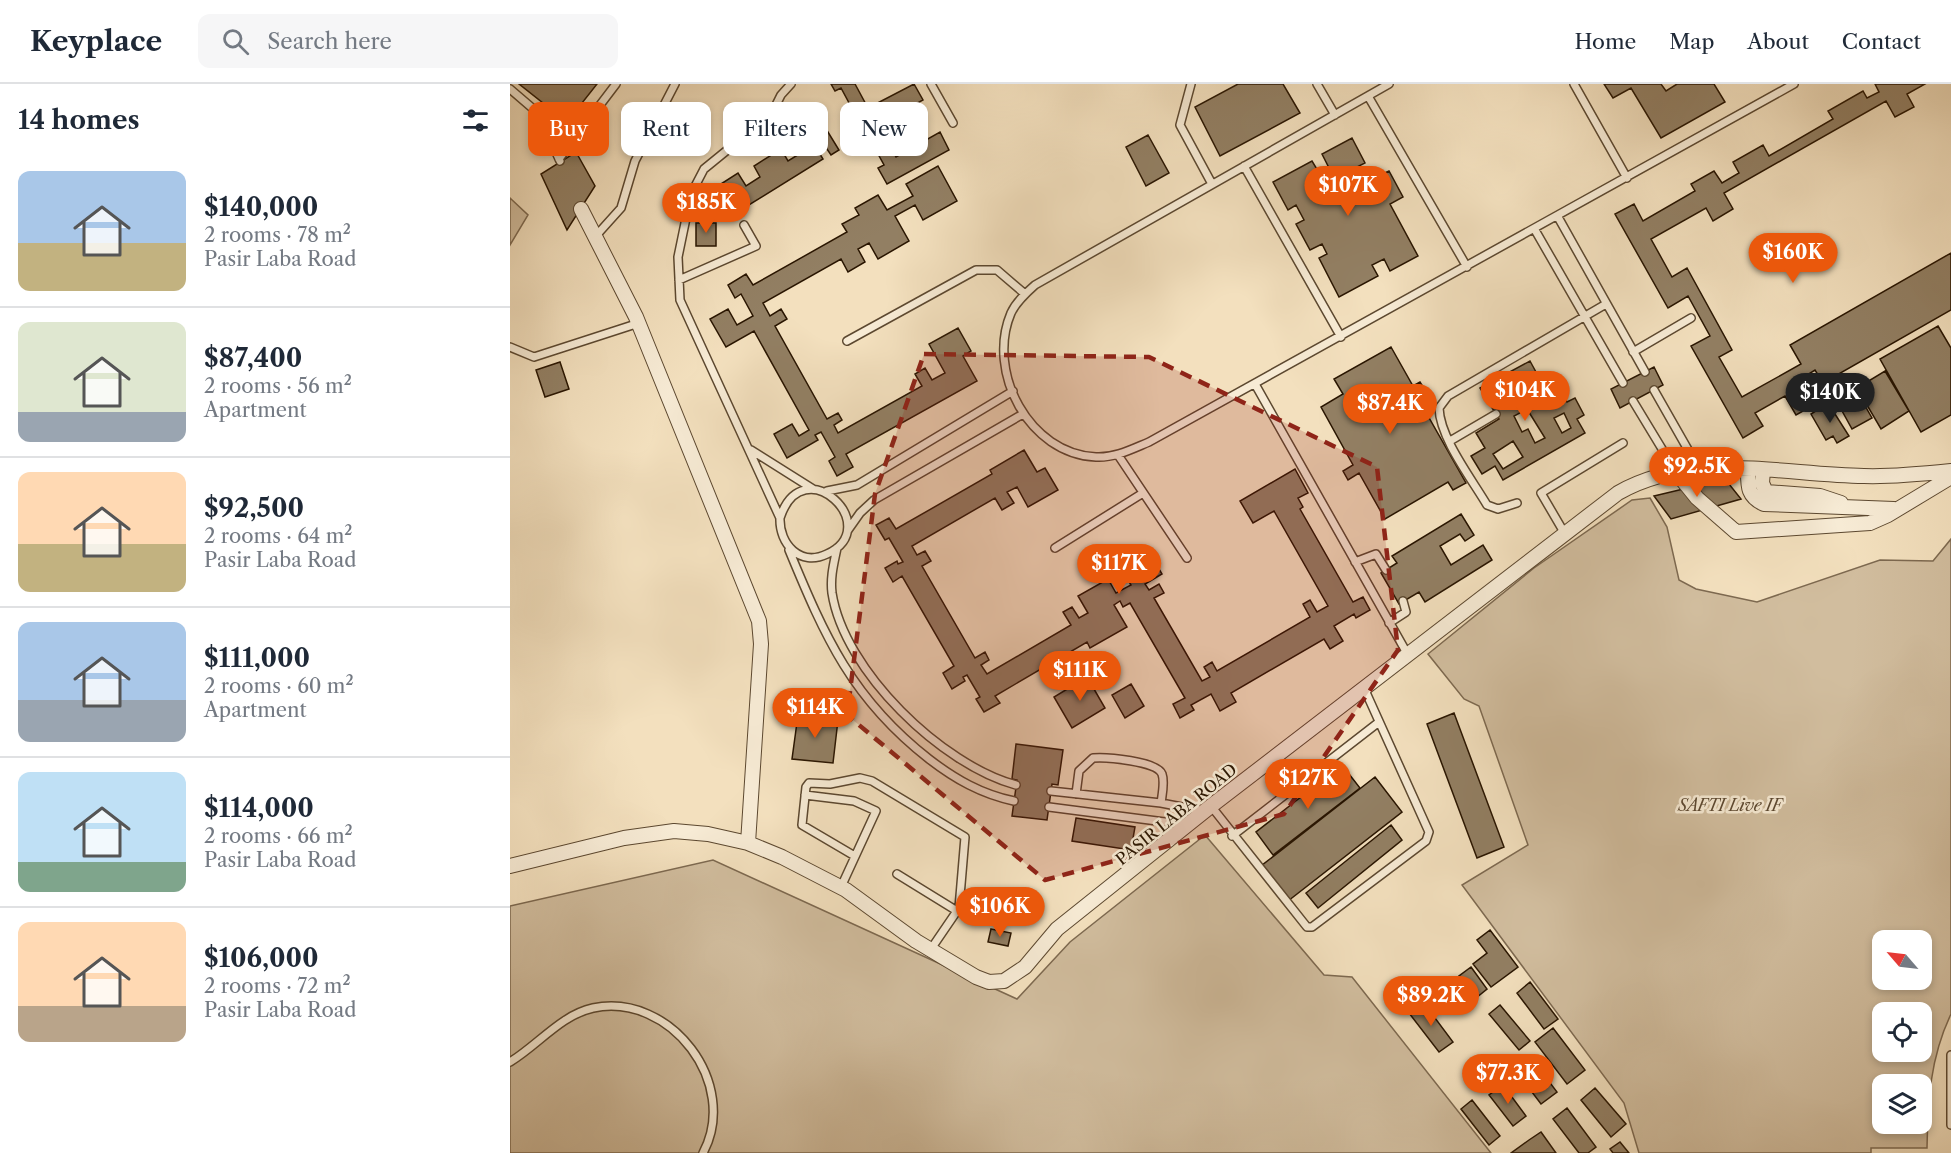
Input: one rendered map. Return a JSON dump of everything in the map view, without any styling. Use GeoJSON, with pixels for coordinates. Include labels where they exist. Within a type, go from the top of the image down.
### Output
{"type":"FeatureCollection","features":[{"type":"Feature","properties":{"kind":"street"},"geometry":{"type":"LineString","coordinates":[[581,209],[639,324],[759,621],[761,644],[748,843]]}},
{"type":"Feature","properties":{"kind":"street","name":"PASIR LABA ROAD"},"geometry":{"type":"LineString","coordinates":[[510,866],[624,838],[674,831],[708,834],[748,843],[782,857],[841,887],[976,977],[988,982],[1004,981],[1025,967],[1057,929],[1208,809],[1565,534],[1634,484],[1656,476],[1699,469],[1748,469],[1864,476],[1951,471]]}},
{"type":"Feature","properties":{"kind":"street"},"geometry":{"type":"LineString","coordinates":[[1748,469],[1748,491],[1756,500],[1764,504],[1896,509]]}},
{"type":"Feature","properties":{"kind":"street"},"geometry":{"type":"LineString","coordinates":[[1763,470],[1762,483],[1766,492],[1820,496],[1857,508]]}},
{"type":"Feature","properties":{"kind":"street"},"geometry":{"type":"LineString","coordinates":[[1676,472],[1697,498],[1736,532],[1870,523],[1951,477]]}},
{"type":"Feature","properties":{"kind":"lane"},"geometry":{"type":"LineString","coordinates":[[510,88],[538,113],[560,160],[616,84]]}},
{"type":"Feature","properties":{"kind":"lane"},"geometry":{"type":"LineString","coordinates":[[594,238],[621,208],[635,161],[675,84]]}},
{"type":"Feature","properties":{"kind":"lane"},"geometry":{"type":"LineString","coordinates":[[791,84],[781,95],[771,115],[755,133],[731,147],[704,169],[691,194],[678,257],[680,300],[780,518],[782,539],[789,548],[826,636],[853,682],[872,706],[917,749],[955,777],[984,792],[1014,801]]}},
{"type":"Feature","properties":{"kind":"lane"},"geometry":{"type":"LineString","coordinates":[[931,84],[953,123]]}},
{"type":"Feature","properties":{"kind":"lane"},"geometry":{"type":"LineString","coordinates":[[1191,84],[1180,125],[1212,184]]}},
{"type":"Feature","properties":{"kind":"lane"},"geometry":{"type":"LineString","coordinates":[[1317,84],[1335,115]]}},
{"type":"Feature","properties":{"kind":"lane"},"geometry":{"type":"LineString","coordinates":[[1389,84],[1035,285],[1025,294],[1012,310],[1003,359],[1023,414],[1041,435],[1063,449],[1095,457],[1118,455],[1149,442],[1535,230],[1794,84]]}},
{"type":"Feature","properties":{"kind":"lane"},"geometry":{"type":"LineString","coordinates":[[1574,84],[1627,178]]}},
{"type":"Feature","properties":{"kind":"lane"},"geometry":{"type":"LineString","coordinates":[[1368,96],[1467,267]]}},
{"type":"Feature","properties":{"kind":"lane"},"geometry":{"type":"LineString","coordinates":[[1244,166],[1341,337]]}},
{"type":"Feature","properties":{"kind":"lane"},"geometry":{"type":"LineString","coordinates":[[1558,217],[1644,372]]}},
{"type":"Feature","properties":{"kind":"lane"},"geometry":{"type":"LineString","coordinates":[[679,280],[756,246],[744,225]]}},
{"type":"Feature","properties":{"kind":"lane"},"geometry":{"type":"LineString","coordinates":[[1535,230],[1623,383]]}},
{"type":"Feature","properties":{"kind":"lane"},"geometry":{"type":"LineString","coordinates":[[847,341],[975,270],[997,270],[1025,294]]}},
{"type":"Feature","properties":{"kind":"lane"},"geometry":{"type":"LineString","coordinates":[[1517,503],[1498,509],[1487,505],[1440,421],[1439,408],[1448,396],[1606,304]]}},
{"type":"Feature","properties":{"kind":"lane"},"geometry":{"type":"LineString","coordinates":[[1633,352],[1691,318]]}},
{"type":"Feature","properties":{"kind":"lane"},"geometry":{"type":"LineString","coordinates":[[510,347],[534,357],[639,324]]}},
{"type":"Feature","properties":{"kind":"lane"},"geometry":{"type":"LineString","coordinates":[[1255,384],[1408,655]]}},
{"type":"Feature","properties":{"kind":"lane"},"geometry":{"type":"LineString","coordinates":[[1654,390],[1699,469]]}},
{"type":"Feature","properties":{"kind":"lane"},"geometry":{"type":"LineString","coordinates":[[780,518],[788,501],[796,494],[857,485],[1013,391]]}},
{"type":"Feature","properties":{"kind":"lane"},"geometry":{"type":"LineString","coordinates":[[1634,400],[1676,472]]}},
{"type":"Feature","properties":{"kind":"lane"},"geometry":{"type":"LineString","coordinates":[[1016,785],[991,777],[950,752],[884,693],[855,649],[836,610],[831,574],[837,548],[860,513],[874,500],[1023,414]]}},
{"type":"Feature","properties":{"kind":"lane"},"geometry":{"type":"LineString","coordinates":[[1450,441],[1496,414]]}},
{"type":"Feature","properties":{"kind":"lane"},"geometry":{"type":"LineString","coordinates":[[1565,534],[1541,493],[1623,443]]}},
{"type":"Feature","properties":{"kind":"lane"},"geometry":{"type":"LineString","coordinates":[[749,449],[814,490]]}},
{"type":"Feature","properties":{"kind":"lane"},"geometry":{"type":"LineString","coordinates":[[1118,455],[1187,558]]}},
{"type":"Feature","properties":{"kind":"lane"},"geometry":{"type":"LineString","coordinates":[[824,491],[839,501],[844,509],[847,526],[845,535]]}},
{"type":"Feature","properties":{"kind":"lane"},"geometry":{"type":"LineString","coordinates":[[1055,548],[1143,493]]}},
{"type":"Feature","properties":{"kind":"lane"},"geometry":{"type":"LineString","coordinates":[[789,548],[808,558],[818,558],[837,548]]}},
{"type":"Feature","properties":{"kind":"lane"},"geometry":{"type":"LineString","coordinates":[[1355,562],[1376,554],[1386,570]]}},
{"type":"Feature","properties":{"kind":"lane"},"geometry":{"type":"LineString","coordinates":[[1389,623],[1406,612],[1403,601]]}},
{"type":"Feature","properties":{"kind":"lane"},"geometry":{"type":"LineString","coordinates":[[1051,791],[1208,809],[1304,926],[1309,927],[1426,841],[1429,832],[1365,688]]}},
{"type":"Feature","properties":{"kind":"lane"},"geometry":{"type":"LineString","coordinates":[[1232,836],[1379,722]]}},
{"type":"Feature","properties":{"kind":"lane"},"geometry":{"type":"LineString","coordinates":[[1076,794],[1079,771],[1093,758],[1146,764],[1158,768],[1162,773],[1161,803]]}},
{"type":"Feature","properties":{"kind":"lane"},"geometry":{"type":"LineString","coordinates":[[854,855],[803,827],[805,795],[809,783],[830,784],[860,778],[893,792],[926,814],[962,833],[967,843],[957,911],[931,949]]}},
{"type":"Feature","properties":{"kind":"lane"},"geometry":{"type":"LineString","coordinates":[[805,795],[854,801],[876,811],[841,887]]}},
{"type":"Feature","properties":{"kind":"lane"},"geometry":{"type":"LineString","coordinates":[[1049,807],[1190,825]]}},
{"type":"Feature","properties":{"kind":"lane"},"geometry":{"type":"LineString","coordinates":[[897,874],[957,911]]}},
{"type":"Feature","properties":{"kind":"lane"},"geometry":{"type":"LineString","coordinates":[[510,1062],[576,1013],[605,1007],[621,1007],[651,1016],[663,1022],[685,1040],[699,1058],[710,1084],[715,1117],[710,1139],[703,1153]]}},
{"type":"Feature","properties":{"kind":"lane"},"geometry":{"type":"LineString","coordinates":[[1951,1055],[1951,1125]]}},
{"type":"Feature","properties":{"kind":"highlighted area"},"geometry":{"type":"Polygon","coordinates":[[[924,354],[1149,357],[1377,467],[1398,650],[1284,814],[1045,880],[847,715],[875,494],[924,354]]]}},
{"type":"Feature","properties":{"kind":"green space"},"geometry":{"type":"Polygon","coordinates":[[[510,198],[528,215],[510,245],[510,198]]]}},
{"type":"Feature","properties":{"kind":"green space","name":"SAFTI Live IF"},"geometry":{"type":"Polygon","coordinates":[[[1650,498],[1667,527],[1679,580],[1696,589],[1757,602],[1880,560],[1933,561],[1951,539],[1951,1014],[1934,1063],[1932,1080],[1932,1074],[1872,1074],[1872,1134],[1927,1134],[1927,1148],[1871,1148],[1871,1153],[1639,1153],[1624,1103],[1462,885],[1528,845],[1479,706],[1464,699],[1428,654],[1534,568],[1632,500],[1650,498]]]}},
{"type":"Feature","properties":{"kind":"green space"},"geometry":{"type":"Polygon","coordinates":[[[1205,835],[1324,975],[1352,977],[1491,1153],[510,1153],[510,906],[713,860],[1017,999],[1070,942],[1205,835]]]}},
{"type":"Feature","properties":{"kind":"building"},"geometry":{"type":"Polygon","coordinates":[[[519,84],[597,84],[583,102],[542,102],[519,84]]]}},
{"type":"Feature","properties":{"kind":"building"},"geometry":{"type":"Polygon","coordinates":[[[831,84],[855,84],[865,102],[848,102],[841,88],[835,91],[831,84]]]}},
{"type":"Feature","properties":{"kind":"building"},"geometry":{"type":"Polygon","coordinates":[[[914,84],[923,100],[919,102],[880,102],[914,84]]]}},
{"type":"Feature","properties":{"kind":"building"},"geometry":{"type":"Polygon","coordinates":[[[1238,84],[1283,84],[1300,113],[1220,156],[1195,107],[1238,84]]]}},
{"type":"Feature","properties":{"kind":"building"},"geometry":{"type":"Polygon","coordinates":[[[1604,84],[1661,84],[1666,91],[1677,84],[1714,84],[1725,102],[1661,138],[1631,88],[1613,98],[1604,84]]]}},
{"type":"Feature","properties":{"kind":"building"},"geometry":{"type":"Polygon","coordinates":[[[1875,84],[1925,84],[1907,94],[1914,107],[1895,117],[1886,101],[1724,193],[1733,209],[1713,221],[1706,208],[1651,239],[1672,277],[1687,268],[1732,350],[1719,357],[1742,397],[1801,364],[1790,345],[1951,253],[1951,310],[1823,383],[1815,370],[1807,375],[1821,401],[1796,415],[1785,396],[1755,413],[1763,426],[1743,438],[1691,346],[1710,336],[1688,296],[1668,308],[1615,214],[1634,204],[1643,221],[1695,191],[1691,184],[1714,171],[1722,183],[1739,173],[1733,162],[1763,145],[1769,156],[1833,119],[1828,111],[1863,91],[1867,98],[1879,92],[1875,84]]]}},
{"type":"Feature","properties":{"kind":"building"},"geometry":{"type":"Polygon","coordinates":[[[828,132],[839,150],[831,155],[828,150],[828,132]]]}},
{"type":"Feature","properties":{"kind":"building"},"geometry":{"type":"Polygon","coordinates":[[[940,132],[949,150],[887,184],[878,168],[884,165],[879,156],[928,156],[928,139],[940,132]]]}},
{"type":"Feature","properties":{"kind":"building"},"geometry":{"type":"Polygon","coordinates":[[[1148,135],[1169,173],[1146,186],[1126,147],[1148,135]]]}},
{"type":"Feature","properties":{"kind":"building"},"geometry":{"type":"Polygon","coordinates":[[[1352,138],[1365,163],[1351,170],[1356,179],[1371,171],[1374,178],[1389,171],[1403,197],[1390,204],[1418,256],[1390,271],[1384,259],[1372,265],[1378,276],[1339,297],[1319,258],[1327,254],[1322,244],[1310,250],[1296,224],[1304,220],[1296,205],[1288,210],[1273,182],[1312,161],[1318,171],[1328,166],[1322,154],[1352,138]]]}},
{"type":"Feature","properties":{"kind":"building"},"geometry":{"type":"Polygon","coordinates":[[[570,156],[578,156],[595,186],[567,230],[541,174],[570,156]]]}},
{"type":"Feature","properties":{"kind":"building"},"geometry":{"type":"Polygon","coordinates":[[[770,156],[785,156],[788,161],[796,156],[821,156],[823,159],[744,208],[737,197],[729,202],[735,211],[729,215],[713,189],[738,173],[746,186],[760,177],[754,166],[770,156]]]}},
{"type":"Feature","properties":{"kind":"building"},"geometry":{"type":"Polygon","coordinates":[[[938,166],[957,201],[923,220],[915,205],[895,216],[909,241],[878,259],[869,243],[858,249],[865,262],[848,272],[841,259],[763,303],[770,316],[781,309],[787,319],[775,326],[827,419],[838,413],[842,420],[834,425],[838,433],[922,386],[915,374],[925,368],[932,380],[945,373],[929,344],[958,328],[971,351],[963,356],[977,381],[846,454],[853,467],[837,476],[829,461],[835,457],[821,432],[815,435],[818,440],[787,458],[774,434],[792,424],[799,436],[809,430],[754,331],[726,347],[710,319],[728,309],[737,325],[753,316],[741,294],[735,298],[728,285],[746,274],[753,285],[847,232],[842,224],[859,215],[855,208],[878,195],[887,210],[913,196],[906,184],[938,166]]]}},
{"type":"Feature","properties":{"kind":"building"},"geometry":{"type":"Polygon","coordinates":[[[696,223],[716,223],[716,246],[696,246],[696,223]]]}},
{"type":"Feature","properties":{"kind":"building"},"geometry":{"type":"Polygon","coordinates":[[[1938,326],[1951,348],[1951,415],[1921,432],[1880,359],[1938,326]]]}},
{"type":"Feature","properties":{"kind":"building"},"geometry":{"type":"Polygon","coordinates":[[[1391,347],[1413,386],[1420,382],[1428,395],[1419,400],[1466,483],[1453,490],[1448,482],[1385,519],[1359,473],[1348,480],[1343,471],[1353,465],[1321,407],[1343,394],[1334,379],[1391,347]]]}},
{"type":"Feature","properties":{"kind":"building"},"geometry":{"type":"Polygon","coordinates":[[[1530,361],[1548,394],[1559,388],[1567,402],[1575,398],[1584,415],[1577,419],[1585,433],[1503,480],[1495,466],[1482,474],[1471,456],[1485,448],[1476,433],[1499,419],[1480,388],[1530,361]],[[1527,409],[1514,416],[1522,432],[1528,429],[1535,443],[1545,438],[1527,409]],[[1564,413],[1554,418],[1562,433],[1571,428],[1564,413]],[[1513,441],[1493,454],[1503,469],[1523,457],[1513,441]]]}},
{"type":"Feature","properties":{"kind":"building"},"geometry":{"type":"Polygon","coordinates":[[[560,362],[569,389],[545,397],[536,370],[560,362]]]}},
{"type":"Feature","properties":{"kind":"building"},"geometry":{"type":"Polygon","coordinates":[[[1654,367],[1663,385],[1620,408],[1611,389],[1654,367]]]}},
{"type":"Feature","properties":{"kind":"building"},"geometry":{"type":"Polygon","coordinates":[[[1885,371],[1909,411],[1881,429],[1857,388],[1885,371]]]}},
{"type":"Feature","properties":{"kind":"building"},"geometry":{"type":"Polygon","coordinates":[[[1849,378],[1872,418],[1852,429],[1830,389],[1849,378]]]}},
{"type":"Feature","properties":{"kind":"building"},"geometry":{"type":"Polygon","coordinates":[[[1828,403],[1849,436],[1837,443],[1833,436],[1826,440],[1811,414],[1828,403]]]}},
{"type":"Feature","properties":{"kind":"building"},"geometry":{"type":"Polygon","coordinates":[[[1024,450],[1037,472],[1045,468],[1058,490],[1028,507],[1017,487],[1007,492],[1014,503],[1002,510],[995,498],[912,546],[917,555],[925,551],[931,561],[922,566],[975,658],[985,652],[989,660],[981,665],[987,674],[1071,625],[1063,612],[1072,607],[1079,618],[1088,613],[1078,596],[1108,579],[1116,593],[1131,585],[1121,568],[1149,552],[1162,574],[1145,584],[1149,590],[1159,584],[1164,593],[1154,598],[1202,681],[1210,677],[1204,667],[1212,662],[1217,671],[1310,617],[1303,604],[1310,600],[1317,612],[1328,606],[1274,511],[1253,523],[1240,501],[1295,469],[1308,493],[1298,498],[1303,507],[1300,509],[1353,602],[1363,597],[1370,610],[1356,618],[1354,614],[1334,626],[1343,641],[1330,649],[1324,639],[1231,693],[1236,702],[1220,711],[1211,694],[1191,705],[1194,710],[1180,718],[1173,704],[1185,698],[1130,603],[1123,607],[1120,601],[1114,605],[1127,627],[1090,648],[1087,642],[995,696],[1000,703],[984,712],[976,699],[980,697],[967,675],[963,677],[965,681],[952,689],[943,673],[954,666],[902,576],[893,582],[885,568],[897,561],[898,564],[903,562],[889,538],[885,540],[876,525],[889,518],[896,529],[992,474],[990,470],[1024,450]]]}},
{"type":"Feature","properties":{"kind":"building"},"geometry":{"type":"Polygon","coordinates":[[[1725,479],[1741,499],[1671,519],[1654,496],[1725,479]]]}},
{"type":"Feature","properties":{"kind":"building"},"geometry":{"type":"Polygon","coordinates":[[[1461,514],[1474,535],[1465,541],[1460,534],[1440,546],[1451,565],[1483,545],[1492,560],[1425,602],[1419,592],[1399,604],[1381,573],[1397,563],[1392,556],[1461,514]]]}},
{"type":"Feature","properties":{"kind":"building"},"geometry":{"type":"Polygon","coordinates":[[[1087,677],[1105,708],[1072,728],[1054,697],[1087,677]]]}},
{"type":"Feature","properties":{"kind":"building"},"geometry":{"type":"Polygon","coordinates":[[[1131,684],[1144,706],[1125,718],[1112,695],[1131,684]]]}},
{"type":"Feature","properties":{"kind":"building"},"geometry":{"type":"Polygon","coordinates":[[[1454,713],[1504,847],[1477,858],[1427,724],[1454,713]]]}},
{"type":"Feature","properties":{"kind":"building"},"geometry":{"type":"Polygon","coordinates":[[[798,715],[838,720],[833,763],[792,759],[798,715]]]}},
{"type":"Feature","properties":{"kind":"building"},"geometry":{"type":"Polygon","coordinates":[[[1016,744],[1063,750],[1058,785],[1052,784],[1047,820],[1012,816],[1017,780],[1012,779],[1016,744]]]}},
{"type":"Feature","properties":{"kind":"building"},"geometry":{"type":"Polygon","coordinates":[[[1342,765],[1360,788],[1273,855],[1256,832],[1342,765]]]}},
{"type":"Feature","properties":{"kind":"building"},"geometry":{"type":"Polygon","coordinates":[[[1375,777],[1402,812],[1288,901],[1261,866],[1375,777]]]}},
{"type":"Feature","properties":{"kind":"building"},"geometry":{"type":"Polygon","coordinates":[[[1076,818],[1135,827],[1131,850],[1072,841],[1076,818]]]}},
{"type":"Feature","properties":{"kind":"building"},"geometry":{"type":"Polygon","coordinates":[[[1391,825],[1402,840],[1318,908],[1306,893],[1391,825]]]}},
{"type":"Feature","properties":{"kind":"building"},"geometry":{"type":"Polygon","coordinates":[[[991,929],[1011,933],[1008,946],[988,942],[991,929]]]}},
{"type":"Feature","properties":{"kind":"building"},"geometry":{"type":"Polygon","coordinates":[[[1490,930],[1518,967],[1491,987],[1473,964],[1487,953],[1477,940],[1490,930]]]}},
{"type":"Feature","properties":{"kind":"building"},"geometry":{"type":"Polygon","coordinates":[[[1471,967],[1487,989],[1476,998],[1459,976],[1471,967]]]}},
{"type":"Feature","properties":{"kind":"building"},"geometry":{"type":"Polygon","coordinates":[[[1530,982],[1558,1019],[1544,1029],[1517,993],[1530,982]]]}},
{"type":"Feature","properties":{"kind":"building"},"geometry":{"type":"Polygon","coordinates":[[[1423,1002],[1453,1042],[1439,1052],[1409,1013],[1423,1002]]]}},
{"type":"Feature","properties":{"kind":"building"},"geometry":{"type":"Polygon","coordinates":[[[1500,1005],[1530,1041],[1519,1050],[1489,1014],[1500,1005]]]}},
{"type":"Feature","properties":{"kind":"building"},"geometry":{"type":"Polygon","coordinates":[[[1553,1028],[1585,1070],[1567,1084],[1535,1042],[1553,1028]]]}},
{"type":"Feature","properties":{"kind":"building"},"geometry":{"type":"Polygon","coordinates":[[[1532,1059],[1557,1092],[1541,1104],[1516,1071],[1532,1059]]]}},
{"type":"Feature","properties":{"kind":"building"},"geometry":{"type":"Polygon","coordinates":[[[1503,1085],[1526,1116],[1513,1126],[1489,1095],[1503,1085]]]}},
{"type":"Feature","properties":{"kind":"building"},"geometry":{"type":"Polygon","coordinates":[[[1595,1088],[1626,1124],[1611,1137],[1581,1100],[1595,1088]]]}},
{"type":"Feature","properties":{"kind":"building"},"geometry":{"type":"Polygon","coordinates":[[[1472,1100],[1500,1136],[1489,1145],[1461,1109],[1472,1100]]]}},
{"type":"Feature","properties":{"kind":"building"},"geometry":{"type":"Polygon","coordinates":[[[1567,1108],[1596,1147],[1588,1153],[1579,1153],[1553,1119],[1567,1108]]]}},
{"type":"Feature","properties":{"kind":"building"},"geometry":{"type":"Polygon","coordinates":[[[1541,1132],[1556,1153],[1511,1153],[1529,1140],[1541,1132]]]}},
{"type":"Feature","properties":{"kind":"building"},"geometry":{"type":"Polygon","coordinates":[[[1620,1142],[1629,1153],[1613,1153],[1610,1149],[1620,1142]]]}}]}
